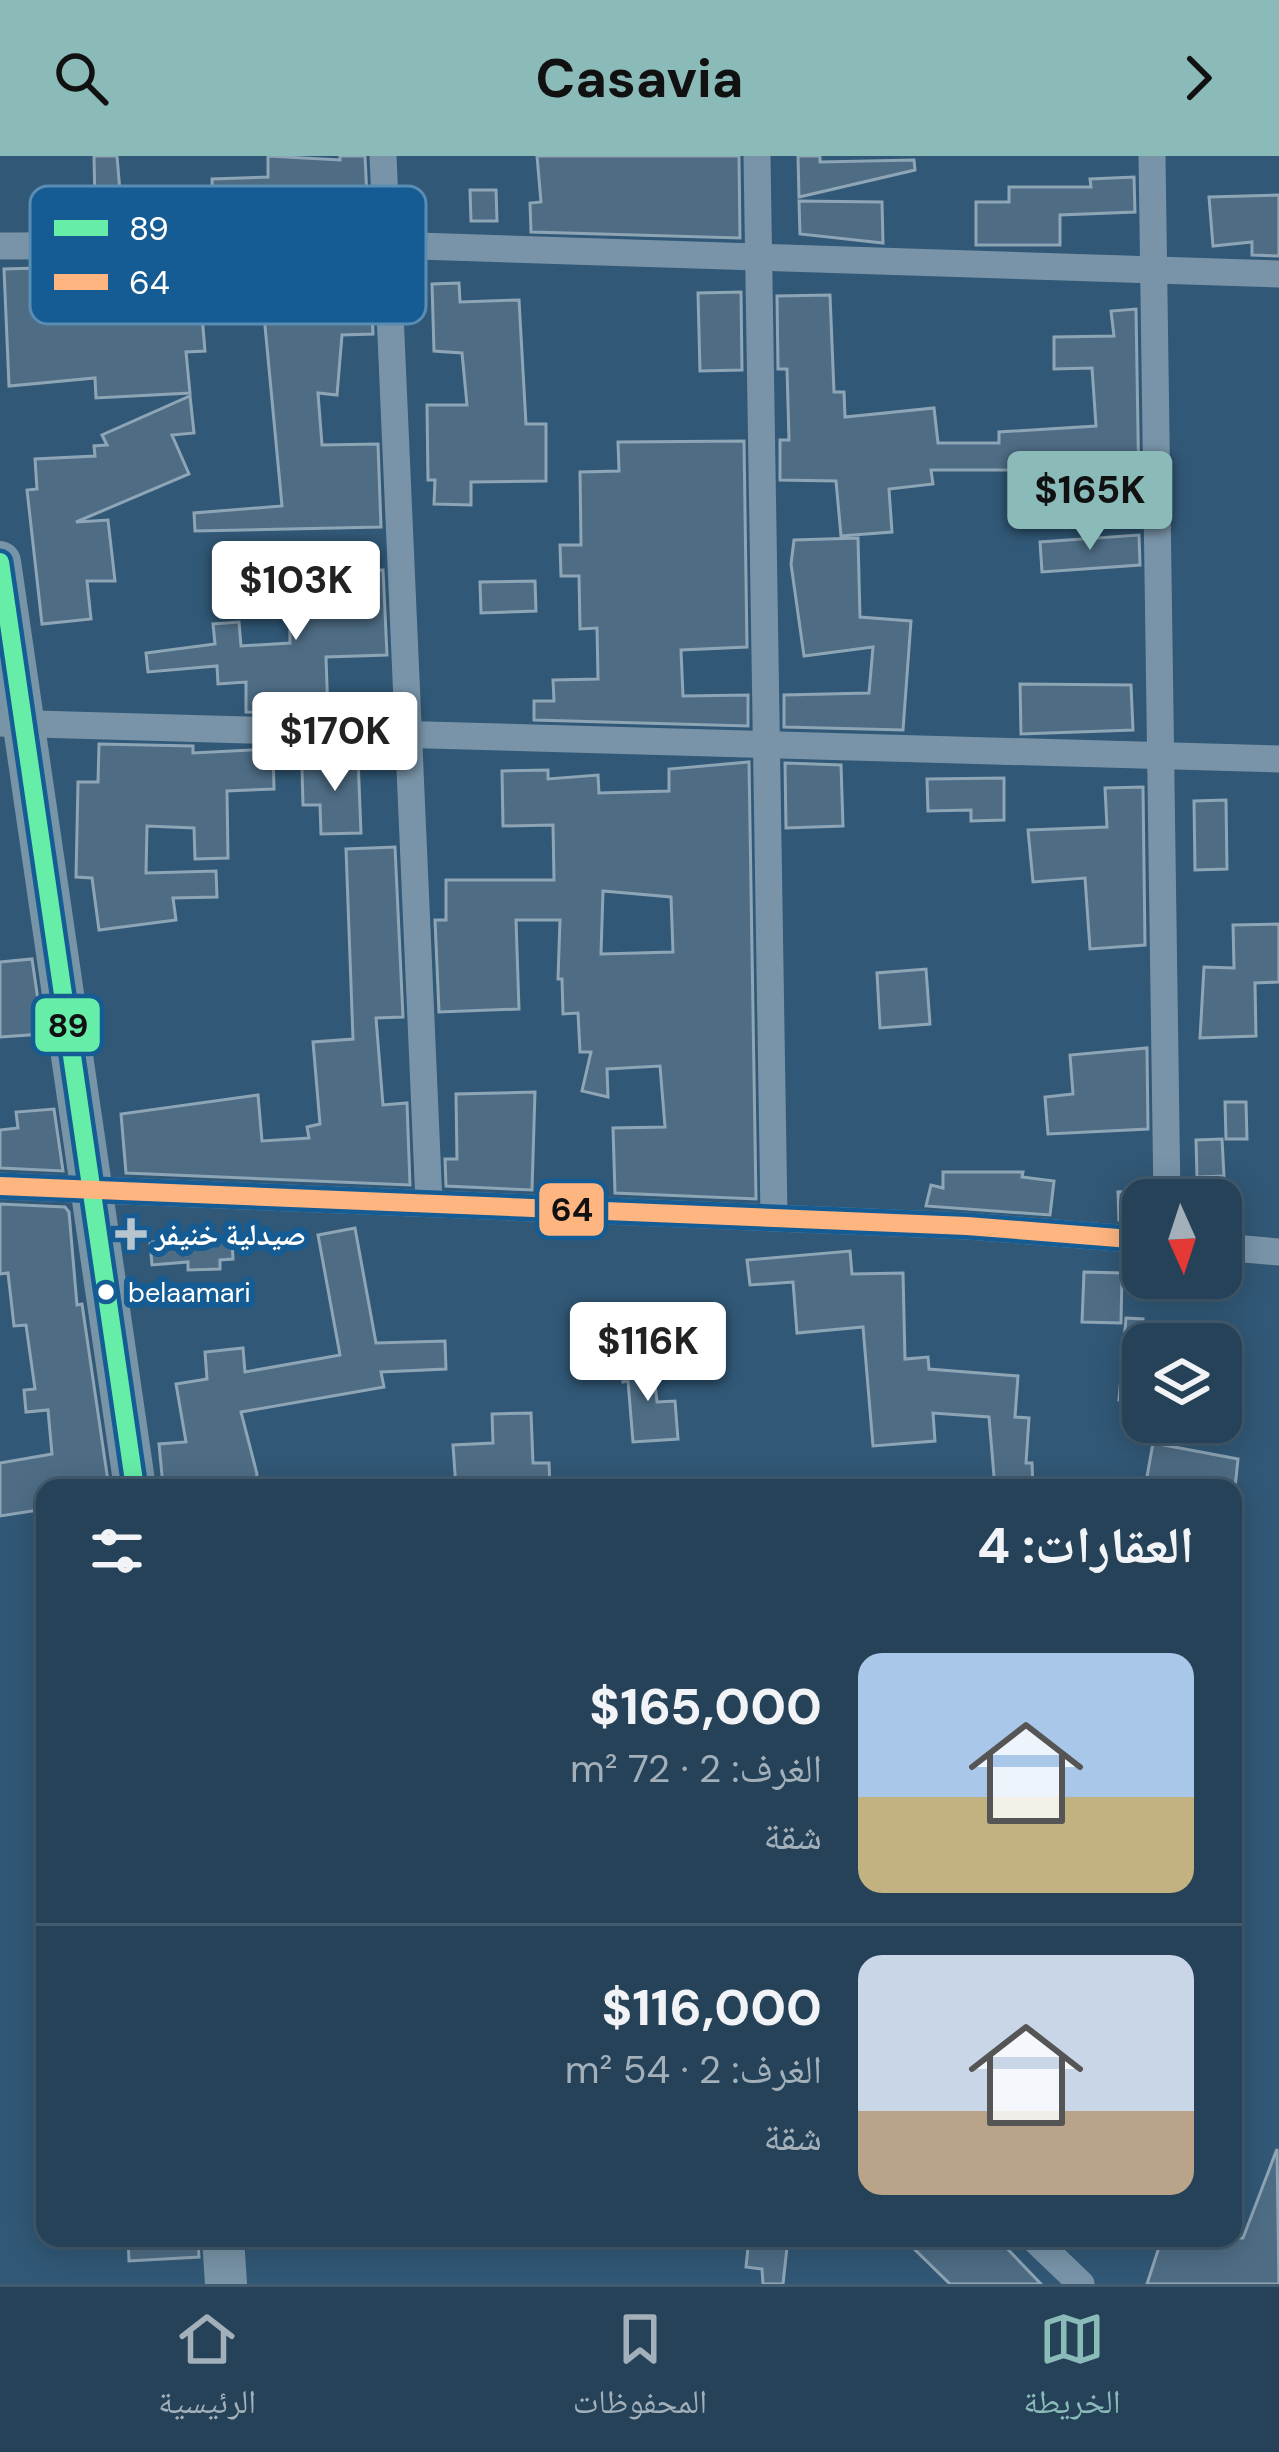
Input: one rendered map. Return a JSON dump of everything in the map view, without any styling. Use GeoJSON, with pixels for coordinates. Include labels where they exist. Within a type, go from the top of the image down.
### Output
{"type":"FeatureCollection","features":[{"type":"Feature","properties":{"kind":"main road"},"geometry":{"type":"LineString","coordinates":[[0,562],[11,723],[134,1479]]}},
{"type":"Feature","properties":{"kind":"main road"},"geometry":{"type":"LineString","coordinates":[[224,2247],[226,2284]]}},
{"type":"Feature","properties":{"kind":"street"},"geometry":{"type":"LineString","coordinates":[[382,156],[384,186]]}},
{"type":"Feature","properties":{"kind":"street"},"geometry":{"type":"LineString","coordinates":[[757,156],[774,1217]]}},
{"type":"Feature","properties":{"kind":"street"},"geometry":{"type":"LineString","coordinates":[[1152,156],[1167,1179]]}},
{"type":"Feature","properties":{"kind":"street"},"geometry":{"type":"LineString","coordinates":[[0,246],[30,246]]}},
{"type":"Feature","properties":{"kind":"street"},"geometry":{"type":"LineString","coordinates":[[426,246],[1279,274]]}},
{"type":"Feature","properties":{"kind":"street"},"geometry":{"type":"LineString","coordinates":[[390,324],[429,1203]]}},
{"type":"Feature","properties":{"kind":"street"},"geometry":{"type":"LineString","coordinates":[[11,723],[1279,758]]}},
{"type":"Feature","properties":{"kind":"street"},"geometry":{"type":"LineString","coordinates":[[0,1186],[774,1217],[1122,1239]]}},
{"type":"Feature","properties":{"kind":"street"},"geometry":{"type":"LineString","coordinates":[[1242,1249],[1279,1252]]}},
{"type":"Feature","properties":{"kind":"street"},"geometry":{"type":"LineString","coordinates":[[1043,2247],[1081,2284]]}},
{"type":"Feature","properties":{"kind":"building"},"geometry":{"type":"Polygon","coordinates":[[[94,156],[117,156],[120,186],[95,186],[94,156]]]}},
{"type":"Feature","properties":{"kind":"building"},"geometry":{"type":"Polygon","coordinates":[[[268,156],[340,160],[340,156],[365,156],[366,186],[212,186],[212,179],[268,177],[268,156]]]}},
{"type":"Feature","properties":{"kind":"building"},"geometry":{"type":"Polygon","coordinates":[[[537,156],[739,156],[740,238],[531,232],[530,203],[541,202],[537,156]]]}},
{"type":"Feature","properties":{"kind":"building"},"geometry":{"type":"Polygon","coordinates":[[[798,156],[820,156],[820,162],[914,160],[915,170],[799,197],[798,156]]]}},
{"type":"Feature","properties":{"kind":"building"},"geometry":{"type":"Polygon","coordinates":[[[1134,177],[1135,212],[1060,215],[1060,245],[976,245],[976,202],[1009,202],[1009,187],[1091,187],[1090,179],[1134,177]]]}},
{"type":"Feature","properties":{"kind":"building"},"geometry":{"type":"Polygon","coordinates":[[[470,190],[496,190],[497,221],[471,221],[470,190]]]}},
{"type":"Feature","properties":{"kind":"building"},"geometry":{"type":"Polygon","coordinates":[[[1279,195],[1279,256],[1252,255],[1252,242],[1213,246],[1209,197],[1279,195]]]}},
{"type":"Feature","properties":{"kind":"building"},"geometry":{"type":"Polygon","coordinates":[[[799,201],[882,202],[883,243],[800,234],[799,201]]]}},
{"type":"Feature","properties":{"kind":"building"},"geometry":{"type":"Polygon","coordinates":[[[30,268],[30,324],[203,324],[205,351],[186,352],[190,393],[96,398],[95,378],[9,386],[4,269],[30,268]]]}},
{"type":"Feature","properties":{"kind":"building"},"geometry":{"type":"Polygon","coordinates":[[[459,283],[460,302],[519,300],[526,424],[546,424],[546,481],[471,482],[471,505],[434,504],[435,480],[428,480],[427,405],[467,405],[462,353],[434,351],[432,284],[459,283]]]}},
{"type":"Feature","properties":{"kind":"building"},"geometry":{"type":"Polygon","coordinates":[[[741,292],[742,370],[700,371],[698,293],[741,292]]]}},
{"type":"Feature","properties":{"kind":"building"},"geometry":{"type":"Polygon","coordinates":[[[830,295],[834,392],[844,392],[845,417],[934,408],[938,443],[999,443],[999,432],[1096,426],[1092,368],[1054,369],[1054,337],[1114,336],[1111,311],[1136,309],[1139,493],[1088,494],[1087,470],[931,470],[933,484],[889,489],[892,532],[841,536],[836,481],[780,480],[780,440],[789,440],[787,369],[778,369],[777,296],[830,295]]]}},
{"type":"Feature","properties":{"kind":"building"},"geometry":{"type":"Polygon","coordinates":[[[265,324],[373,324],[373,334],[342,335],[337,395],[318,393],[322,445],[378,444],[381,527],[195,531],[194,513],[282,506],[265,324]]]}},
{"type":"Feature","properties":{"kind":"building"},"geometry":{"type":"Polygon","coordinates":[[[190,396],[194,433],[172,435],[189,474],[76,522],[108,520],[115,581],[87,581],[91,619],[42,624],[27,490],[37,489],[35,459],[95,456],[94,446],[107,445],[102,435],[190,396]]]}},
{"type":"Feature","properties":{"kind":"building"},"geometry":{"type":"Polygon","coordinates":[[[744,441],[747,647],[681,650],[683,696],[748,695],[748,726],[534,720],[534,701],[554,701],[553,680],[598,679],[597,628],[580,629],[579,576],[561,576],[560,545],[581,545],[580,472],[619,471],[618,442],[744,441]]]}},
{"type":"Feature","properties":{"kind":"building"},"geometry":{"type":"Polygon","coordinates":[[[1139,535],[1140,565],[1042,572],[1040,542],[1139,535]]]}},
{"type":"Feature","properties":{"kind":"building"},"geometry":{"type":"Polygon","coordinates":[[[858,538],[860,617],[911,621],[903,730],[784,727],[784,695],[869,693],[873,647],[804,656],[791,564],[794,540],[858,538]]]}},
{"type":"Feature","properties":{"kind":"building"},"geometry":{"type":"Polygon","coordinates":[[[383,570],[387,655],[326,657],[328,714],[246,712],[246,682],[218,684],[217,666],[148,672],[146,653],[215,644],[213,624],[239,622],[241,646],[290,643],[289,571],[383,570]]]}},
{"type":"Feature","properties":{"kind":"building"},"geometry":{"type":"Polygon","coordinates":[[[535,581],[536,611],[481,613],[480,582],[535,581]]]}},
{"type":"Feature","properties":{"kind":"building"},"geometry":{"type":"Polygon","coordinates":[[[1020,684],[1131,685],[1133,730],[1021,734],[1020,684]]]}},
{"type":"Feature","properties":{"kind":"building"},"geometry":{"type":"Polygon","coordinates":[[[99,744],[193,746],[193,753],[273,749],[274,789],[227,791],[228,858],[195,859],[194,828],[147,826],[146,873],[216,871],[217,897],[173,898],[176,920],[99,930],[92,878],[76,877],[78,782],[98,782],[99,744]]]}},
{"type":"Feature","properties":{"kind":"building"},"geometry":{"type":"Polygon","coordinates":[[[358,758],[361,833],[321,834],[320,805],[303,805],[302,768],[318,768],[318,759],[358,758]]]}},
{"type":"Feature","properties":{"kind":"building"},"geometry":{"type":"Polygon","coordinates":[[[749,762],[756,1199],[615,1193],[613,1128],[665,1127],[660,1066],[607,1069],[608,1097],[582,1091],[591,1052],[580,1052],[578,1013],[563,1014],[562,979],[558,979],[560,920],[516,920],[519,1009],[439,1012],[435,920],[446,920],[446,880],[554,880],[553,825],[503,826],[502,771],[548,770],[548,779],[598,775],[599,793],[669,791],[669,769],[749,762]],[[603,891],[601,954],[673,952],[671,897],[603,891]]]}},
{"type":"Feature","properties":{"kind":"building"},"geometry":{"type":"Polygon","coordinates":[[[785,763],[841,765],[843,826],[786,828],[785,763]]]}},
{"type":"Feature","properties":{"kind":"building"},"geometry":{"type":"Polygon","coordinates":[[[1004,778],[1004,820],[971,821],[971,810],[928,811],[927,779],[1004,778]]]}},
{"type":"Feature","properties":{"kind":"building"},"geometry":{"type":"Polygon","coordinates":[[[1143,787],[1145,945],[1090,949],[1085,878],[1033,882],[1028,830],[1107,827],[1105,788],[1143,787]]]}},
{"type":"Feature","properties":{"kind":"building"},"geometry":{"type":"Polygon","coordinates":[[[1226,800],[1227,869],[1195,870],[1194,801],[1226,800]]]}},
{"type":"Feature","properties":{"kind":"building"},"geometry":{"type":"Polygon","coordinates":[[[395,847],[403,1017],[376,1018],[383,1105],[407,1103],[410,1185],[126,1173],[121,1114],[258,1095],[262,1141],[309,1138],[307,1127],[320,1124],[313,1042],[353,1039],[346,849],[395,847]]]}},
{"type":"Feature","properties":{"kind":"building"},"geometry":{"type":"Polygon","coordinates":[[[1279,924],[1279,982],[1255,983],[1256,1036],[1200,1038],[1204,967],[1234,968],[1233,925],[1279,924]]]}},
{"type":"Feature","properties":{"kind":"building"},"geometry":{"type":"Polygon","coordinates":[[[32,959],[43,1034],[0,1037],[0,962],[32,959]]]}},
{"type":"Feature","properties":{"kind":"building"},"geometry":{"type":"Polygon","coordinates":[[[926,969],[930,1024],[880,1028],[877,973],[926,969]]]}},
{"type":"Feature","properties":{"kind":"building"},"geometry":{"type":"Polygon","coordinates":[[[1147,1048],[1148,1129],[1048,1134],[1045,1097],[1073,1094],[1070,1055],[1147,1048]]]}},
{"type":"Feature","properties":{"kind":"building"},"geometry":{"type":"Polygon","coordinates":[[[535,1092],[532,1190],[446,1186],[445,1159],[457,1159],[456,1094],[535,1092]]]}},
{"type":"Feature","properties":{"kind":"building"},"geometry":{"type":"Polygon","coordinates":[[[1225,1102],[1246,1102],[1247,1139],[1226,1139],[1225,1102]]]}},
{"type":"Feature","properties":{"kind":"building"},"geometry":{"type":"Polygon","coordinates":[[[54,1109],[63,1171],[0,1168],[0,1130],[18,1128],[16,1112],[54,1109]]]}},
{"type":"Feature","properties":{"kind":"building"},"geometry":{"type":"Polygon","coordinates":[[[1222,1139],[1224,1176],[1197,1177],[1196,1140],[1222,1139]]]}},
{"type":"Feature","properties":{"kind":"building"},"geometry":{"type":"Polygon","coordinates":[[[943,1172],[1023,1172],[1022,1177],[1054,1181],[1050,1215],[926,1206],[931,1185],[943,1188],[943,1172]]]}},
{"type":"Feature","properties":{"kind":"building"},"geometry":{"type":"Polygon","coordinates":[[[1118,1192],[1122,1192],[1122,1220],[1119,1220],[1118,1192]]]}},
{"type":"Feature","properties":{"kind":"building"},"geometry":{"type":"Polygon","coordinates":[[[0,1204],[65,1207],[108,1479],[36,1479],[36,1510],[0,1516],[0,1463],[52,1454],[48,1410],[26,1412],[24,1390],[35,1389],[26,1325],[14,1326],[8,1273],[0,1274],[0,1204]]]}},
{"type":"Feature","properties":{"kind":"building"},"geometry":{"type":"Polygon","coordinates":[[[355,1228],[376,1343],[445,1341],[446,1369],[381,1372],[384,1387],[241,1412],[256,1479],[162,1479],[159,1444],[186,1442],[176,1384],[207,1379],[205,1352],[243,1348],[245,1372],[340,1355],[318,1235],[355,1228]]]}},
{"type":"Feature","properties":{"kind":"building"},"geometry":{"type":"Polygon","coordinates":[[[232,1241],[233,1259],[220,1260],[220,1269],[188,1270],[188,1262],[152,1265],[150,1242],[232,1241]]]}},
{"type":"Feature","properties":{"kind":"building"},"geometry":{"type":"Polygon","coordinates":[[[850,1251],[852,1274],[903,1273],[905,1359],[928,1357],[929,1369],[1018,1376],[1015,1417],[1029,1418],[1026,1463],[1032,1463],[1033,1479],[994,1479],[989,1417],[933,1413],[935,1441],[873,1446],[863,1327],[797,1333],[793,1282],[750,1285],[747,1260],[850,1251]]]}},
{"type":"Feature","properties":{"kind":"building"},"geometry":{"type":"Polygon","coordinates":[[[1084,1272],[1122,1273],[1121,1323],[1082,1322],[1084,1272]]]}},
{"type":"Feature","properties":{"kind":"building"},"geometry":{"type":"Polygon","coordinates":[[[652,1357],[657,1402],[675,1401],[678,1439],[633,1442],[628,1381],[623,1382],[620,1361],[652,1357]]]}},
{"type":"Feature","properties":{"kind":"building"},"geometry":{"type":"Polygon","coordinates":[[[531,1413],[533,1463],[549,1463],[550,1479],[455,1479],[453,1445],[493,1443],[492,1414],[531,1413]]]}},
{"type":"Feature","properties":{"kind":"building"},"geometry":{"type":"Polygon","coordinates":[[[1153,1443],[1238,1459],[1236,1479],[1147,1479],[1153,1443]]]}},
{"type":"Feature","properties":{"kind":"building"},"geometry":{"type":"Polygon","coordinates":[[[1277,2149],[1279,2284],[1147,2284],[1159,2247],[1242,2247],[1277,2149]]]}},
{"type":"Feature","properties":{"kind":"building"},"geometry":{"type":"Polygon","coordinates":[[[128,2247],[198,2247],[199,2257],[129,2261],[128,2247]]]}},
{"type":"Feature","properties":{"kind":"building"},"geometry":{"type":"Polygon","coordinates":[[[748,2247],[787,2247],[783,2284],[763,2284],[762,2269],[746,2267],[748,2247]]]}},
{"type":"Feature","properties":{"kind":"building"},"geometry":{"type":"Polygon","coordinates":[[[912,2247],[1006,2247],[1041,2284],[950,2284],[912,2247]]]}},
{"type":"Feature","properties":{"kind":"transit line","name":"89"},"geometry":{"type":"LineString","coordinates":[[0,562],[134,1479]]}},
{"type":"Feature","properties":{"kind":"transit line","name":"64"},"geometry":{"type":"LineString","coordinates":[[0,1186],[967,1226],[1122,1238]]}},
{"type":"Feature","properties":{"kind":"place","name":"صيدلية خنيفر"},"geometry":{"type":"Point","coordinates":[131,1234]}},
{"type":"Feature","properties":{"kind":"place","name":"belaamari"},"geometry":{"type":"Point","coordinates":[106,1292]}}]}
